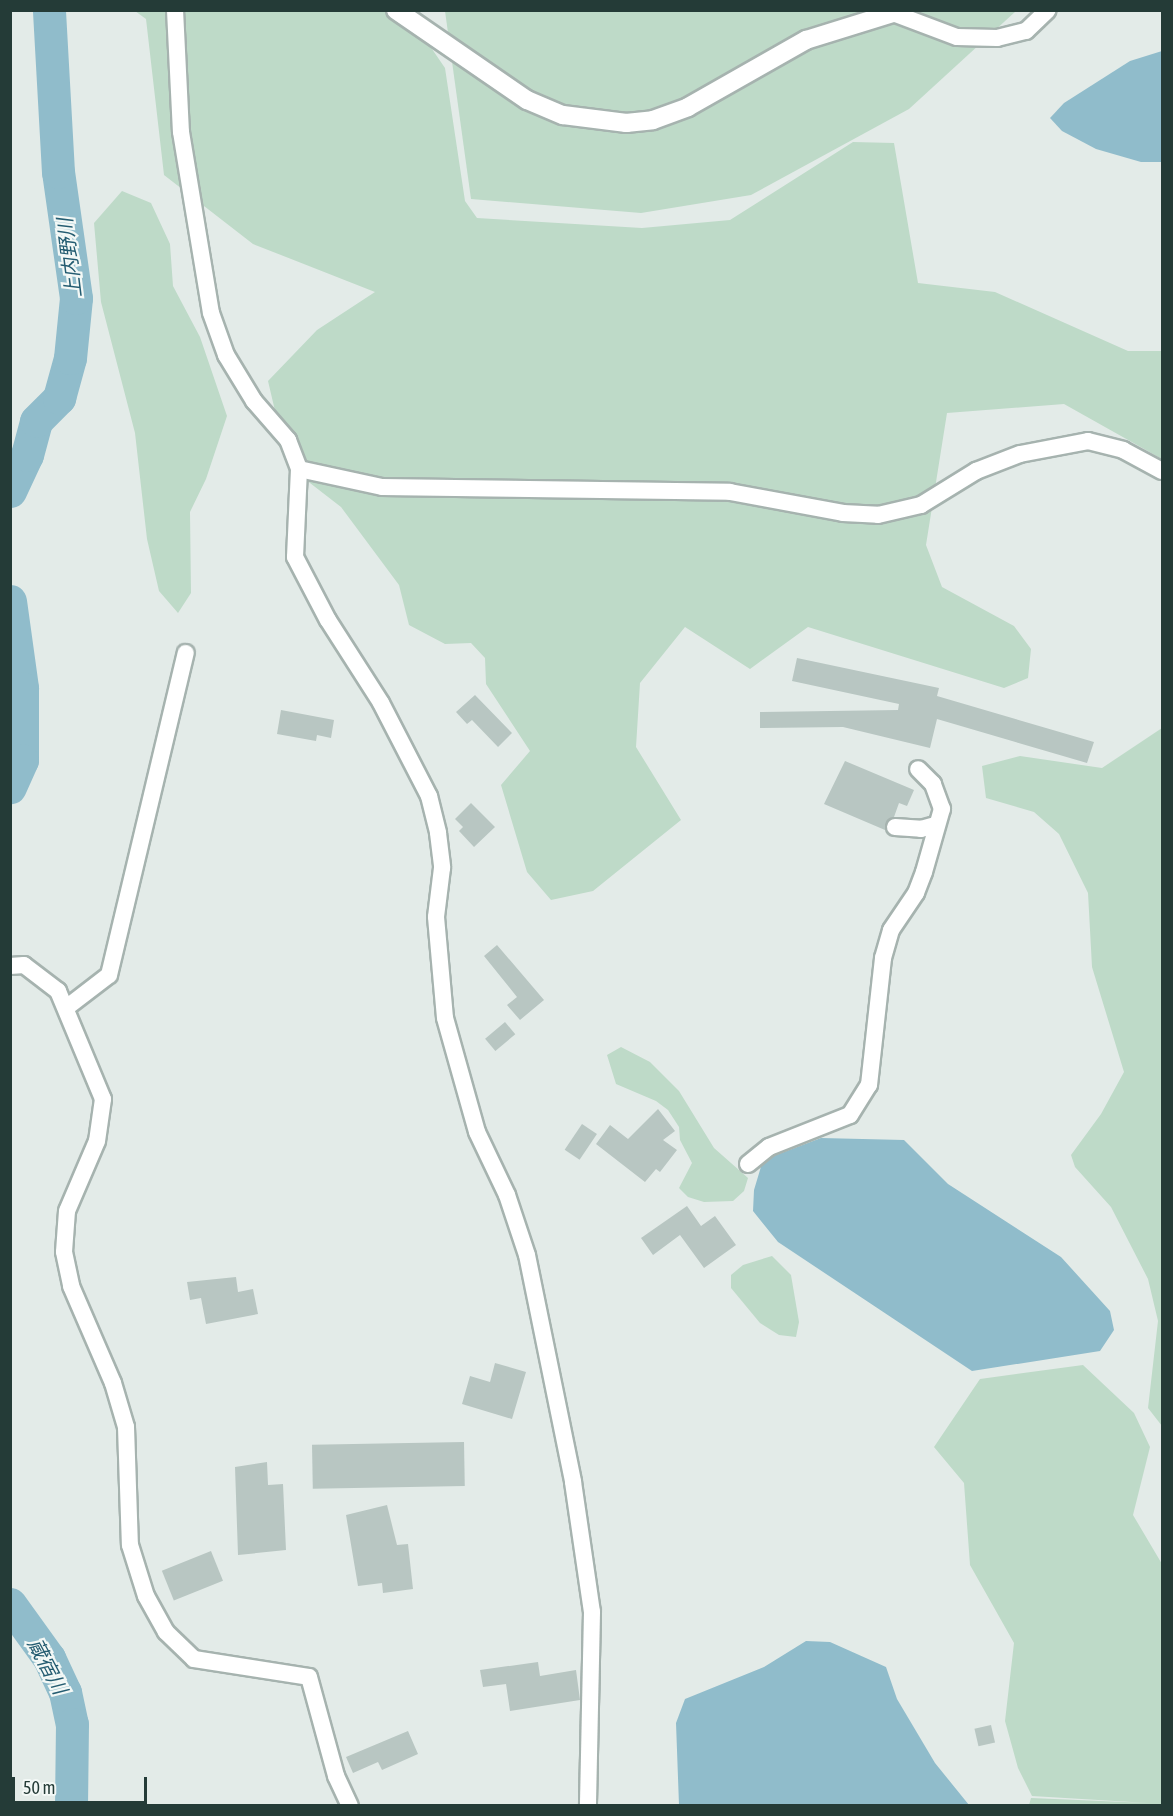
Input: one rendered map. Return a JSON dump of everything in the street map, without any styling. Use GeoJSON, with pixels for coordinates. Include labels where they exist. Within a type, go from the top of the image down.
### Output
{"type":"FeatureCollection","features":[{"type":"Feature","properties":{"kind":"street"},"geometry":{"type":"LineString","coordinates":[[175,10],[183,144],[211,313],[226,355],[254,401],[288,440],[299,470],[295,557],[328,620],[381,703],[429,796],[438,833],[442,867],[436,917],[445,1018],[477,1132],[507,1195],[527,1255],[573,1482],[592,1612],[588,1806]]}},
{"type":"Feature","properties":{"kind":"street"},"geometry":{"type":"LineString","coordinates":[[396,10],[527,100],[563,116],[626,123],[653,120],[688,107],[806,40],[898,12],[957,37],[997,38],[1026,31],[1048,10]]}},
{"type":"Feature","properties":{"kind":"street"},"geometry":{"type":"LineString","coordinates":[[299,470],[382,487],[730,492],[843,513],[878,515],[921,505],[976,471],[1020,454],[1088,441],[1123,450],[1162,471]]}},
{"type":"Feature","properties":{"kind":"street"},"geometry":{"type":"LineString","coordinates":[[66,1008],[109,975],[186,653]]}},
{"type":"Feature","properties":{"kind":"street"},"geometry":{"type":"LineString","coordinates":[[748,1164],[769,1148],[850,1115],[870,1084],[883,958],[891,930],[916,893],[942,809],[939,794],[918,769]]}},
{"type":"Feature","properties":{"kind":"street"},"geometry":{"type":"LineString","coordinates":[[894,827],[921,830],[936,825]]}},
{"type":"Feature","properties":{"kind":"street"},"geometry":{"type":"LineString","coordinates":[[10,966],[24,965],[58,991],[104,1099],[104,1114],[98,1141],[67,1211],[64,1252],[71,1286],[113,1383],[126,1427],[129,1534],[146,1596],[166,1632],[194,1659],[309,1677],[336,1776],[350,1806]]}},
{"type":"Feature","properties":{"kind":"green space"},"geometry":{"type":"Polygon","coordinates":[[[135,11],[406,11],[445,68],[465,201],[477,218],[642,228],[730,220],[853,142],[894,143],[918,283],[995,292],[1128,351],[1162,351],[1162,459],[1064,404],[947,413],[926,545],[942,587],[1014,626],[1031,649],[1028,678],[1004,688],[808,627],[750,669],[685,627],[640,683],[636,747],[681,820],[593,891],[551,900],[527,872],[501,785],[530,751],[486,684],[485,658],[471,643],[445,644],[409,625],[399,585],[341,507],[288,466],[268,381],[317,330],[375,292],[253,244],[164,175],[146,19],[135,11]]]}},
{"type":"Feature","properties":{"kind":"green space"},"geometry":{"type":"Polygon","coordinates":[[[445,11],[1016,11],[909,109],[751,195],[641,213],[471,199],[445,11]]]}},
{"type":"Feature","properties":{"kind":"green space"},"geometry":{"type":"Polygon","coordinates":[[[122,191],[151,203],[170,244],[173,286],[200,337],[227,416],[206,479],[190,512],[191,593],[178,613],[159,591],[147,539],[135,433],[101,302],[94,223],[122,191]]]}},
{"type":"Feature","properties":{"kind":"green space"},"geometry":{"type":"Polygon","coordinates":[[[1162,728],[1162,1426],[1148,1408],[1158,1321],[1148,1279],[1111,1207],[1075,1167],[1071,1155],[1101,1114],[1124,1072],[1092,967],[1088,893],[1059,834],[1034,812],[986,798],[982,766],[1020,756],[1102,768],[1162,728]]]}},
{"type":"Feature","properties":{"kind":"green space"},"geometry":{"type":"Polygon","coordinates":[[[621,1047],[650,1062],[679,1091],[714,1148],[748,1178],[744,1191],[733,1201],[704,1202],[688,1197],[679,1188],[692,1163],[680,1140],[679,1127],[668,1110],[656,1101],[616,1084],[607,1055],[621,1047]]]}},
{"type":"Feature","properties":{"kind":"green space"},"geometry":{"type":"Polygon","coordinates":[[[772,1256],[791,1275],[799,1322],[796,1337],[779,1335],[760,1323],[731,1288],[731,1275],[743,1265],[772,1256]]]}},
{"type":"Feature","properties":{"kind":"green space"},"geometry":{"type":"Polygon","coordinates":[[[1083,1365],[1134,1413],[1150,1447],[1133,1515],[1162,1564],[1162,1805],[1029,1805],[1031,1798],[1148,1803],[1032,1796],[1018,1768],[1005,1721],[1014,1643],[970,1565],[964,1483],[934,1447],[980,1379],[1083,1365]]]}},
{"type":"Feature","properties":{"kind":"water"},"geometry":{"type":"Polygon","coordinates":[[[1162,51],[1162,162],[1141,162],[1096,149],[1062,131],[1050,118],[1064,103],[1130,61],[1162,51]]]}},
{"type":"Feature","properties":{"kind":"water"},"geometry":{"type":"Polygon","coordinates":[[[821,1138],[904,1140],[948,1184],[1061,1257],[1110,1311],[1114,1330],[1100,1351],[972,1371],[778,1242],[753,1211],[754,1190],[763,1160],[821,1138]]]}},
{"type":"Feature","properties":{"kind":"water"},"geometry":{"type":"Polygon","coordinates":[[[806,1641],[830,1642],[886,1667],[897,1699],[935,1763],[969,1805],[679,1805],[676,1723],[685,1699],[764,1667],[806,1641]]]}},
{"type":"Feature","properties":{"kind":"building"},"geometry":{"type":"Polygon","coordinates":[[[797,658],[939,688],[937,696],[1094,742],[1087,763],[937,719],[930,748],[843,727],[760,728],[760,712],[898,710],[899,704],[792,681],[797,658]]]}},
{"type":"Feature","properties":{"kind":"building"},"geometry":{"type":"Polygon","coordinates":[[[475,695],[512,733],[498,747],[472,720],[467,724],[456,712],[475,695]]]}},
{"type":"Feature","properties":{"kind":"building"},"geometry":{"type":"Polygon","coordinates":[[[281,710],[334,720],[331,738],[317,735],[316,741],[277,734],[281,710]]]}},
{"type":"Feature","properties":{"kind":"building"},"geometry":{"type":"Polygon","coordinates":[[[845,761],[914,790],[907,806],[899,803],[894,817],[887,821],[885,830],[824,804],[845,761]]]}},
{"type":"Feature","properties":{"kind":"building"},"geometry":{"type":"Polygon","coordinates":[[[471,803],[495,827],[474,847],[459,831],[463,827],[455,819],[471,803]]]}},
{"type":"Feature","properties":{"kind":"building"},"geometry":{"type":"Polygon","coordinates":[[[497,945],[544,1000],[520,1020],[507,1005],[517,997],[484,956],[497,945]]]}},
{"type":"Feature","properties":{"kind":"building"},"geometry":{"type":"Polygon","coordinates":[[[505,1022],[515,1034],[495,1051],[485,1039],[505,1022]]]}},
{"type":"Feature","properties":{"kind":"building"},"geometry":{"type":"Polygon","coordinates":[[[658,1109],[675,1131],[663,1140],[677,1150],[660,1172],[656,1169],[645,1182],[596,1144],[610,1125],[628,1139],[658,1109]]]}},
{"type":"Feature","properties":{"kind":"building"},"geometry":{"type":"Polygon","coordinates":[[[582,1124],[597,1134],[580,1160],[565,1150],[582,1124]]]}},
{"type":"Feature","properties":{"kind":"building"},"geometry":{"type":"Polygon","coordinates":[[[687,1206],[701,1226],[715,1216],[736,1245],[704,1268],[680,1235],[653,1255],[641,1238],[687,1206]]]}},
{"type":"Feature","properties":{"kind":"building"},"geometry":{"type":"Polygon","coordinates":[[[236,1277],[238,1292],[253,1289],[258,1314],[206,1324],[201,1298],[190,1300],[187,1282],[236,1277]]]}},
{"type":"Feature","properties":{"kind":"building"},"geometry":{"type":"Polygon","coordinates":[[[495,1363],[526,1372],[512,1419],[462,1404],[470,1376],[490,1382],[495,1363]]]}},
{"type":"Feature","properties":{"kind":"building"},"geometry":{"type":"Polygon","coordinates":[[[464,1442],[465,1486],[313,1489],[312,1445],[464,1442]]]}},
{"type":"Feature","properties":{"kind":"building"},"geometry":{"type":"Polygon","coordinates":[[[267,1462],[268,1485],[283,1484],[286,1550],[238,1555],[235,1467],[267,1462]]]}},
{"type":"Feature","properties":{"kind":"building"},"geometry":{"type":"Polygon","coordinates":[[[387,1505],[397,1545],[408,1544],[413,1589],[383,1593],[382,1583],[358,1586],[346,1515],[387,1505]]]}},
{"type":"Feature","properties":{"kind":"building"},"geometry":{"type":"Polygon","coordinates":[[[211,1551],[223,1581],[174,1601],[162,1571],[211,1551]]]}},
{"type":"Feature","properties":{"kind":"building"},"geometry":{"type":"Polygon","coordinates":[[[538,1662],[540,1676],[576,1670],[580,1700],[510,1711],[506,1684],[483,1687],[480,1670],[538,1662]]]}},
{"type":"Feature","properties":{"kind":"building"},"geometry":{"type":"Polygon","coordinates":[[[991,1725],[995,1743],[978,1746],[974,1729],[991,1725]]]}},
{"type":"Feature","properties":{"kind":"building"},"geometry":{"type":"Polygon","coordinates":[[[408,1731],[418,1754],[382,1770],[378,1762],[353,1773],[346,1757],[408,1731]]]}},
{"type":"Feature","properties":{"kind":"waterway","name":"上内野川"},"geometry":{"type":"LineString","coordinates":[[10,491],[27,455],[36,421],[59,398],[70,358],[76,298],[58,172],[49,10]]}},
{"type":"Feature","properties":{"kind":"waterway","name":"上内野川"},"geometry":{"type":"LineString","coordinates":[[10,601],[22,688],[22,760],[10,787]]}},
{"type":"Feature","properties":{"kind":"waterway","name":"蔵宿川"},"geometry":{"type":"LineString","coordinates":[[10,1604],[49,1658],[65,1692],[72,1724],[71,1806]]}}]}
